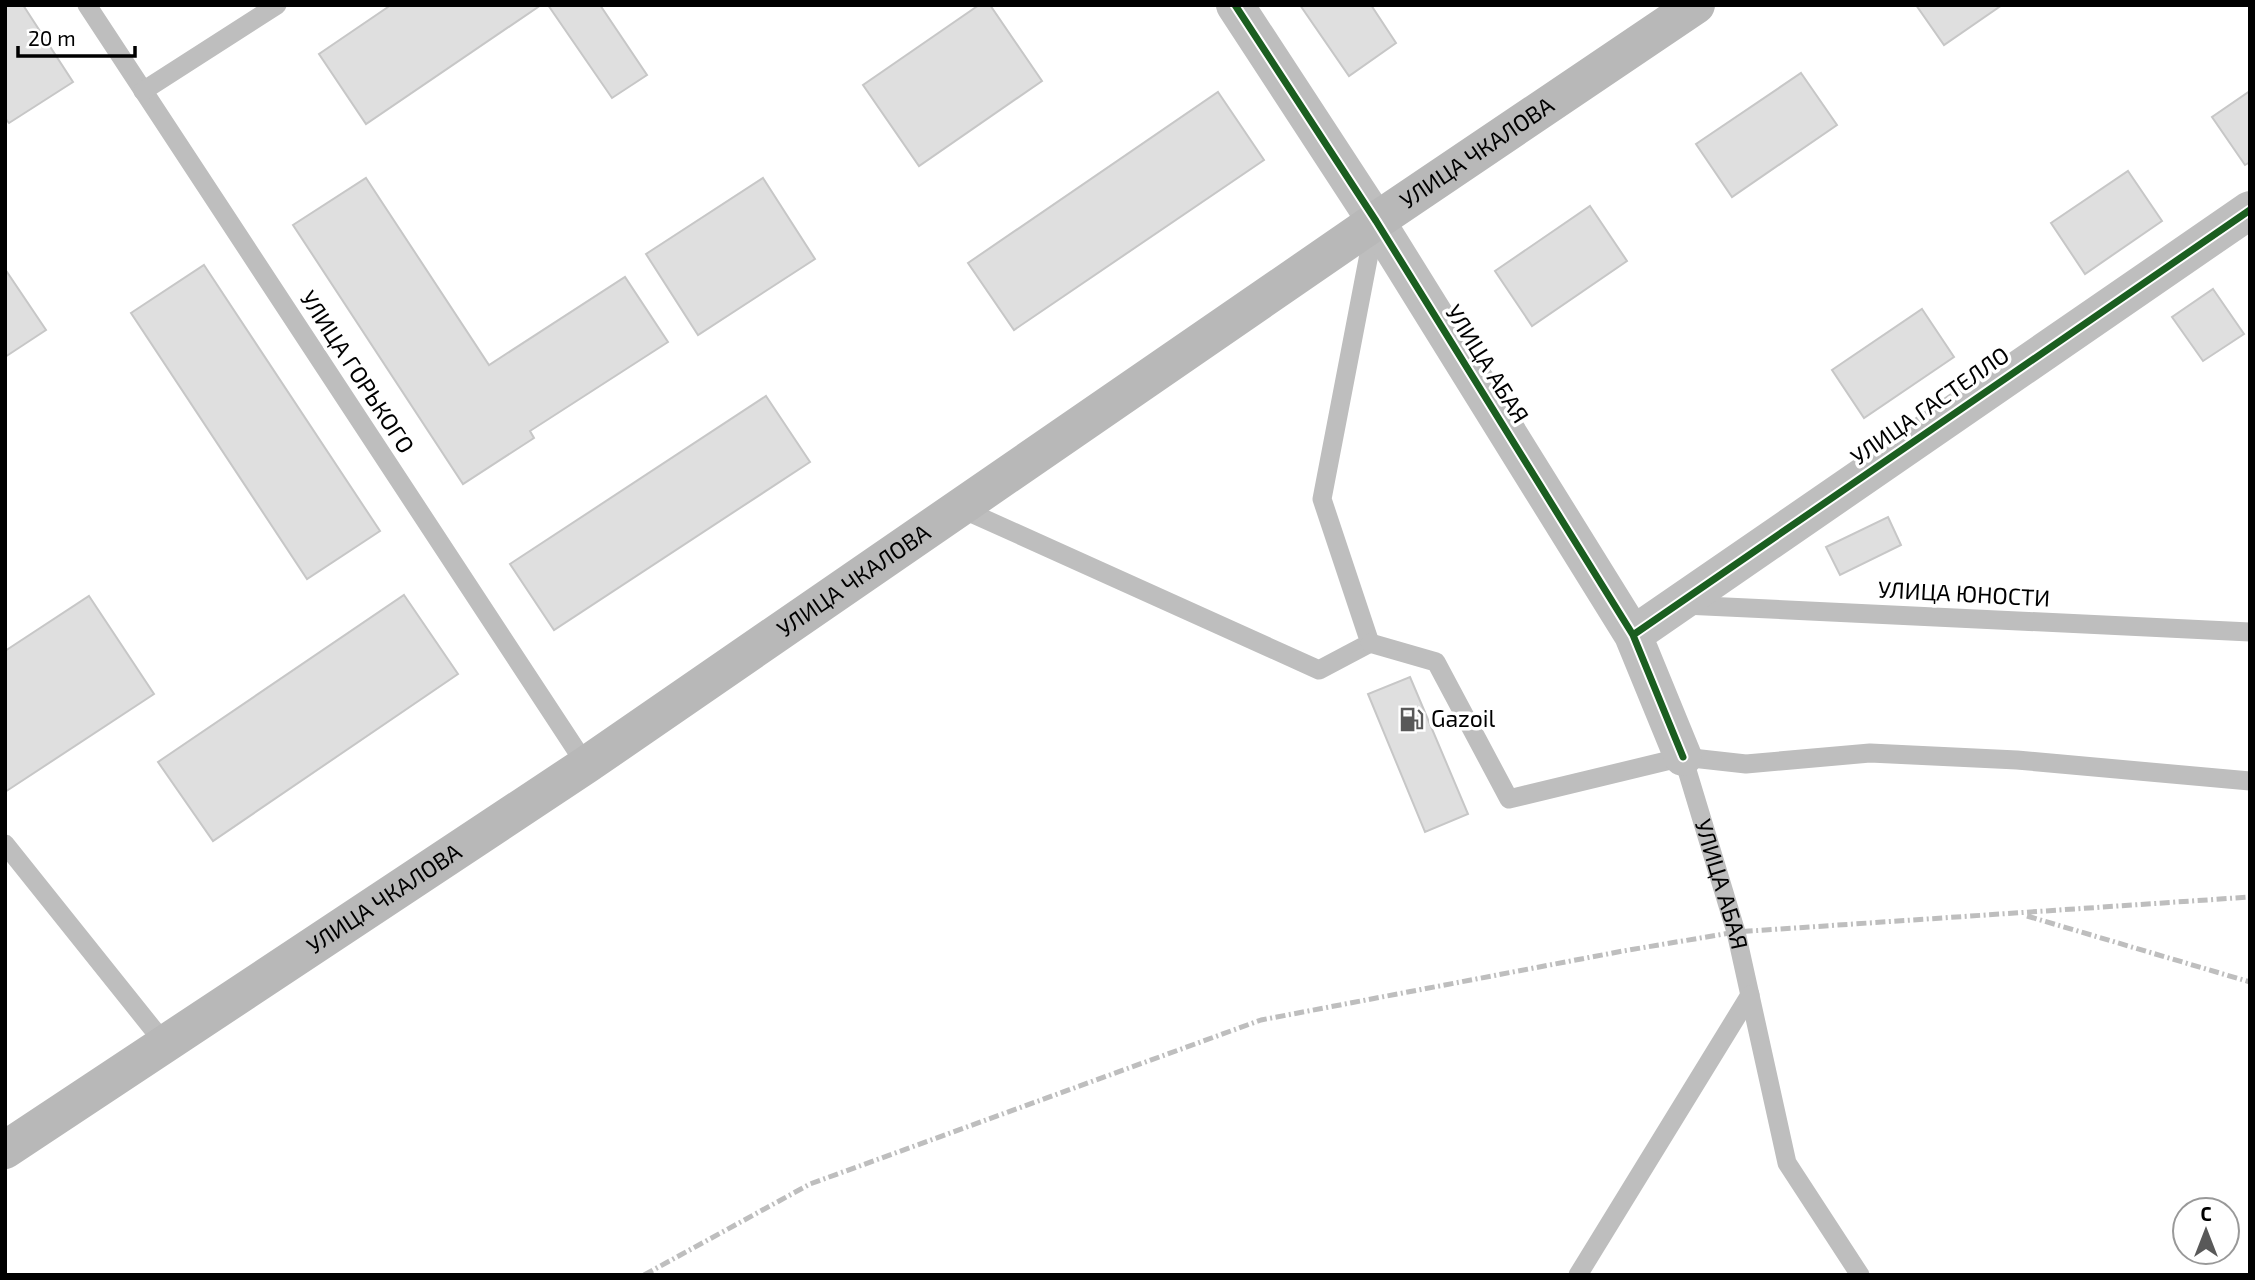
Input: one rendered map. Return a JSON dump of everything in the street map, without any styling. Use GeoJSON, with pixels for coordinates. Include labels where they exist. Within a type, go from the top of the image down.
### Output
{"type":"FeatureCollection","features":[{"type":"Feature","properties":{"kind":"main road","name":"УЛИЦА ЧКАЛОВА"},"geometry":{"type":"LineString","coordinates":[[5,1150],[586,765],[1696,5]]}},
{"type":"Feature","properties":{"kind":"street","name":"УЛИЦА АБАЯ"},"geometry":{"type":"LineString","coordinates":[[1235,5],[1376,222],[1633,635],[1683,757]]}},
{"type":"Feature","properties":{"kind":"street","name":"УЛИЦА ГАСТЕЛЛО"},"geometry":{"type":"LineString","coordinates":[[1633,635],[2250,210]]}},
{"type":"Feature","properties":{"kind":"lane","name":"УЛИЦА ГОРЬКОГО"},"geometry":{"type":"LineString","coordinates":[[87,5],[586,765]]}},
{"type":"Feature","properties":{"kind":"lane"},"geometry":{"type":"LineString","coordinates":[[144,91],[277,5]]}},
{"type":"Feature","properties":{"kind":"lane"},"geometry":{"type":"LineString","coordinates":[[1370,642],[1322,499],[1376,222]]}},
{"type":"Feature","properties":{"kind":"lane"},"geometry":{"type":"LineString","coordinates":[[960,508],[1319,670],[1370,642],[1436,662],[1509,799],[1683,757],[1746,764],[1883,754],[2017,760],[2250,781]]}},
{"type":"Feature","properties":{"kind":"lane","name":"УЛИЦА ЮНОСТИ"},"geometry":{"type":"LineString","coordinates":[[1676,604],[2250,632]]}},
{"type":"Feature","properties":{"kind":"lane","name":"УЛИЦА АБАЯ"},"geometry":{"type":"LineString","coordinates":[[1683,757],[1737,932],[1787,1163],[1860,1275]]}},
{"type":"Feature","properties":{"kind":"lane"},"geometry":{"type":"LineString","coordinates":[[5,844],[165,1044]]}},
{"type":"Feature","properties":{"kind":"lane"},"geometry":{"type":"LineString","coordinates":[[1578,1275],[1750,995]]}},
{"type":"Feature","properties":{"kind":"building"},"geometry":{"type":"Polygon","coordinates":[[[5,5],[23,5],[73,82],[9,123],[5,118],[5,5]]]}},
{"type":"Feature","properties":{"kind":"building"},"geometry":{"type":"Polygon","coordinates":[[[391,5],[541,5],[366,124],[319,54],[391,5]]]}},
{"type":"Feature","properties":{"kind":"building"},"geometry":{"type":"Polygon","coordinates":[[[548,5],[600,5],[647,75],[612,98],[548,5]]]}},
{"type":"Feature","properties":{"kind":"building"},"geometry":{"type":"Polygon","coordinates":[[[979,5],[990,5],[1042,81],[919,166],[863,85],[979,5]]]}},
{"type":"Feature","properties":{"kind":"building"},"geometry":{"type":"Polygon","coordinates":[[[1300,5],[1371,5],[1396,43],[1349,76],[1300,5]]]}},
{"type":"Feature","properties":{"kind":"building"},"geometry":{"type":"Polygon","coordinates":[[[1916,5],[2002,5],[1944,45],[1916,5]]]}},
{"type":"Feature","properties":{"kind":"building"},"geometry":{"type":"Polygon","coordinates":[[[1801,73],[1837,125],[1732,197],[1696,144],[1801,73]]]}},
{"type":"Feature","properties":{"kind":"building"},"geometry":{"type":"Polygon","coordinates":[[[2250,91],[2250,162],[2245,165],[2212,117],[2250,91]]]}},
{"type":"Feature","properties":{"kind":"building"},"geometry":{"type":"Polygon","coordinates":[[[1218,92],[1264,160],[1014,330],[968,263],[1218,92]]]}},
{"type":"Feature","properties":{"kind":"building"},"geometry":{"type":"Polygon","coordinates":[[[2128,171],[2162,221],[2085,274],[2051,223],[2128,171]]]}},
{"type":"Feature","properties":{"kind":"building"},"geometry":{"type":"Polygon","coordinates":[[[366,178],[489,365],[625,277],[668,342],[530,431],[534,438],[463,484],[293,225],[366,178]]]}},
{"type":"Feature","properties":{"kind":"building"},"geometry":{"type":"Polygon","coordinates":[[[763,178],[815,259],[698,335],[646,254],[763,178]]]}},
{"type":"Feature","properties":{"kind":"building"},"geometry":{"type":"Polygon","coordinates":[[[1590,206],[1627,261],[1532,326],[1495,271],[1590,206]]]}},
{"type":"Feature","properties":{"kind":"building"},"geometry":{"type":"Polygon","coordinates":[[[204,265],[380,531],[307,579],[131,313],[204,265]]]}},
{"type":"Feature","properties":{"kind":"building"},"geometry":{"type":"Polygon","coordinates":[[[5,269],[46,330],[5,357],[5,269]]]}},
{"type":"Feature","properties":{"kind":"building"},"geometry":{"type":"Polygon","coordinates":[[[2213,289],[2244,334],[2203,361],[2172,317],[2213,289]]]}},
{"type":"Feature","properties":{"kind":"building"},"geometry":{"type":"Polygon","coordinates":[[[1922,309],[1954,357],[1864,418],[1832,370],[1922,309]]]}},
{"type":"Feature","properties":{"kind":"building"},"geometry":{"type":"Polygon","coordinates":[[[766,396],[810,462],[554,630],[510,564],[766,396]]]}},
{"type":"Feature","properties":{"kind":"building"},"geometry":{"type":"Polygon","coordinates":[[[1888,517],[1901,545],[1840,575],[1826,547],[1888,517]]]}},
{"type":"Feature","properties":{"kind":"building"},"geometry":{"type":"Polygon","coordinates":[[[404,595],[458,674],[213,841],[158,762],[404,595]]]}},
{"type":"Feature","properties":{"kind":"building"},"geometry":{"type":"Polygon","coordinates":[[[89,596],[154,694],[5,792],[5,651],[89,596]]]}},
{"type":"Feature","properties":{"kind":"building"},"geometry":{"type":"Polygon","coordinates":[[[1410,677],[1468,814],[1425,832],[1368,694],[1410,677]]]}},
{"type":"Feature","properties":{"kind":"railway"},"geometry":{"type":"LineString","coordinates":[[644,1275],[810,1184],[1261,1020],[1736,932],[2250,897]]}},
{"type":"Feature","properties":{"kind":"railway"},"geometry":{"type":"LineString","coordinates":[[2027,916],[2250,982]]}},
{"type":"Feature","properties":{"kind":"cycle path"},"geometry":{"type":"LineString","coordinates":[[1235,5],[1376,221],[1633,635],[1683,757]]}},
{"type":"Feature","properties":{"kind":"cycle path"},"geometry":{"type":"LineString","coordinates":[[1633,635],[2250,210]]}},
{"type":"Feature","properties":{"kind":"place","name":"Gazoil"},"geometry":{"type":"Point","coordinates":[1411,719]}}]}
